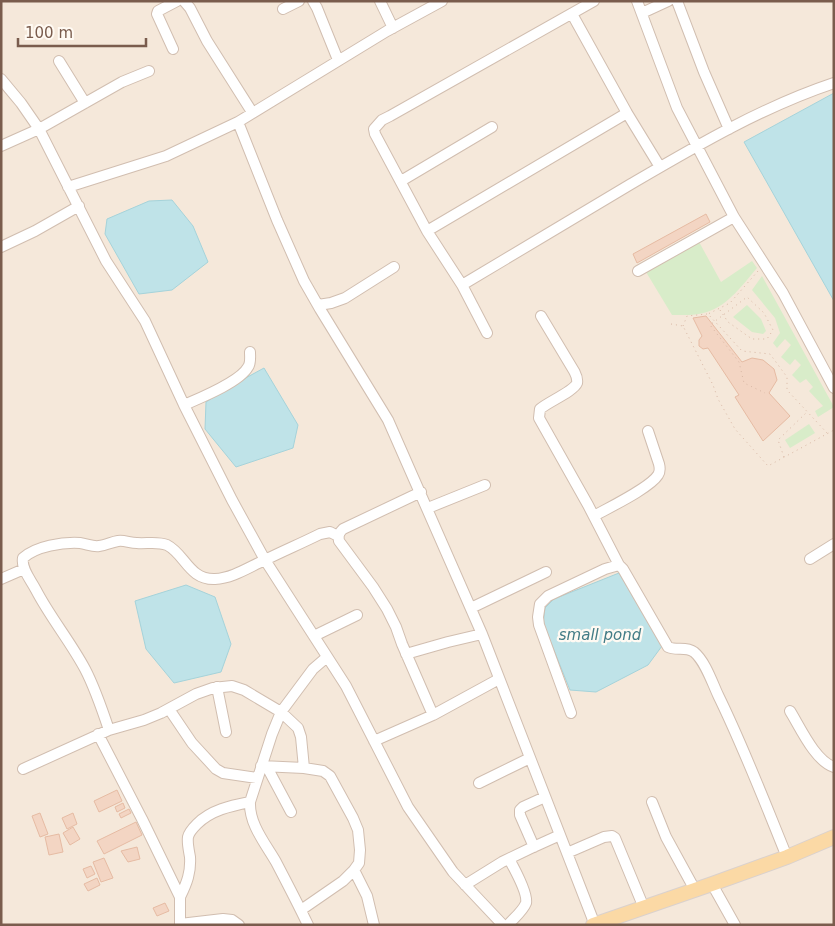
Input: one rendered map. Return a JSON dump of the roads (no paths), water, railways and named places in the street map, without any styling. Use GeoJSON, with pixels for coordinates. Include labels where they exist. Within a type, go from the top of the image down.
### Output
{"type":"FeatureCollection","features":[{"type":"Feature","properties":{"kind":"main road"},"geometry":{"type":"LineString","coordinates":[[595,925],[788,857],[834,837]]}},
{"type":"Feature","properties":{"kind":"street"},"geometry":{"type":"LineString","coordinates":[[173,49],[157,14],[162,8],[177,1]]}},
{"type":"Feature","properties":{"kind":"street"},"geometry":{"type":"LineString","coordinates":[[184,1],[252,112]]}},
{"type":"Feature","properties":{"kind":"street"},"geometry":{"type":"LineString","coordinates":[[283,9],[299,1]]}},
{"type":"Feature","properties":{"kind":"street"},"geometry":{"type":"LineString","coordinates":[[313,1],[338,60]]}},
{"type":"Feature","properties":{"kind":"street"},"geometry":{"type":"LineString","coordinates":[[380,1],[393,28]]}},
{"type":"Feature","properties":{"kind":"street"},"geometry":{"type":"LineString","coordinates":[[68,187],[166,156],[238,122],[338,60],[442,1]]}},
{"type":"Feature","properties":{"kind":"street"},"geometry":{"type":"LineString","coordinates":[[487,333],[462,285],[428,231],[374,129],[390,116],[594,1]]}},
{"type":"Feature","properties":{"kind":"street"},"geometry":{"type":"LineString","coordinates":[[637,1],[677,108],[734,217],[783,293],[834,388]]}},
{"type":"Feature","properties":{"kind":"street"},"geometry":{"type":"LineString","coordinates":[[642,13],[668,1]]}},
{"type":"Feature","properties":{"kind":"street"},"geometry":{"type":"LineString","coordinates":[[677,1],[704,72],[729,129]]}},
{"type":"Feature","properties":{"kind":"street"},"geometry":{"type":"LineString","coordinates":[[572,14],[627,113],[660,167]]}},
{"type":"Feature","properties":{"kind":"street"},"geometry":{"type":"LineString","coordinates":[[59,61],[85,103]]}},
{"type":"Feature","properties":{"kind":"street"},"geometry":{"type":"LineString","coordinates":[[1,146],[39,129],[122,82],[149,71]]}},
{"type":"Feature","properties":{"kind":"street"},"geometry":{"type":"LineString","coordinates":[[1,78],[39,129],[106,261],[145,321],[184,405],[232,500],[265,560],[346,686],[408,807],[453,872],[503,925]]}},
{"type":"Feature","properties":{"kind":"street"},"geometry":{"type":"LineString","coordinates":[[462,285],[697,146],[780,104],[834,83]]}},
{"type":"Feature","properties":{"kind":"street"},"geometry":{"type":"LineString","coordinates":[[428,231],[627,113]]}},
{"type":"Feature","properties":{"kind":"street"},"geometry":{"type":"LineString","coordinates":[[238,122],[304,281],[388,420],[421,492],[482,634],[595,925]]}},
{"type":"Feature","properties":{"kind":"street"},"geometry":{"type":"LineString","coordinates":[[401,181],[492,127]]}},
{"type":"Feature","properties":{"kind":"street"},"geometry":{"type":"LineString","coordinates":[[1,247],[35,231],[79,206]]}},
{"type":"Feature","properties":{"kind":"street"},"geometry":{"type":"LineString","coordinates":[[638,270],[734,217]]}},
{"type":"Feature","properties":{"kind":"street"},"geometry":{"type":"LineString","coordinates":[[318,305],[345,298],[394,267]]}},
{"type":"Feature","properties":{"kind":"street"},"geometry":{"type":"LineString","coordinates":[[541,316],[578,381],[571,389],[540,409],[538,418],[594,516],[619,565],[668,647],[673,650],[688,649],[693,651],[706,668],[735,729],[788,857]]}},
{"type":"Feature","properties":{"kind":"street"},"geometry":{"type":"LineString","coordinates":[[184,405],[219,388],[245,372],[250,362],[250,352]]}},
{"type":"Feature","properties":{"kind":"street"},"geometry":{"type":"LineString","coordinates":[[594,516],[646,486],[658,475],[659,464],[648,431]]}},
{"type":"Feature","properties":{"kind":"street"},"geometry":{"type":"LineString","coordinates":[[428,508],[485,485]]}},
{"type":"Feature","properties":{"kind":"street"},"geometry":{"type":"LineString","coordinates":[[421,492],[343,528],[338,536],[339,541],[388,609],[433,715]]}},
{"type":"Feature","properties":{"kind":"street"},"geometry":{"type":"LineString","coordinates":[[109,730],[96,692],[84,667],[41,600],[24,569],[23,558],[34,551],[53,545],[70,543],[100,546],[119,541],[137,544],[158,543],[172,549],[198,575],[216,579],[237,574],[320,534],[330,532],[338,536]]}},
{"type":"Feature","properties":{"kind":"street"},"geometry":{"type":"LineString","coordinates":[[810,559],[834,544]]}},
{"type":"Feature","properties":{"kind":"street"},"geometry":{"type":"LineString","coordinates":[[571,713],[539,625],[540,604],[548,596],[605,569],[619,565]]}},
{"type":"Feature","properties":{"kind":"street"},"geometry":{"type":"LineString","coordinates":[[1,579],[24,569]]}},
{"type":"Feature","properties":{"kind":"street"},"geometry":{"type":"LineString","coordinates":[[471,608],[546,572]]}},
{"type":"Feature","properties":{"kind":"street"},"geometry":{"type":"LineString","coordinates":[[314,636],[357,615]]}},
{"type":"Feature","properties":{"kind":"street"},"geometry":{"type":"LineString","coordinates":[[406,654],[482,634]]}},
{"type":"Feature","properties":{"kind":"street"},"geometry":{"type":"LineString","coordinates":[[308,925],[252,821],[250,802],[257,778],[264,766],[276,722],[281,712],[313,669],[327,657]]}},
{"type":"Feature","properties":{"kind":"street"},"geometry":{"type":"LineString","coordinates":[[374,741],[433,715],[499,679]]}},
{"type":"Feature","properties":{"kind":"street"},"geometry":{"type":"LineString","coordinates":[[23,769],[98,734],[144,720],[196,694],[232,686],[244,690],[281,712],[293,723],[300,732],[304,768]]}},
{"type":"Feature","properties":{"kind":"street"},"geometry":{"type":"LineString","coordinates":[[217,688],[226,732]]}},
{"type":"Feature","properties":{"kind":"street"},"geometry":{"type":"LineString","coordinates":[[169,709],[192,743],[216,769],[223,773],[257,778]]}},
{"type":"Feature","properties":{"kind":"street"},"geometry":{"type":"LineString","coordinates":[[790,711],[816,753],[828,765],[834,766]]}},
{"type":"Feature","properties":{"kind":"street"},"geometry":{"type":"LineString","coordinates":[[98,734],[180,897],[180,924],[223,919],[232,920],[239,925]]}},
{"type":"Feature","properties":{"kind":"street"},"geometry":{"type":"LineString","coordinates":[[479,783],[530,758]]}},
{"type":"Feature","properties":{"kind":"street"},"geometry":{"type":"LineString","coordinates":[[264,766],[323,771],[330,776],[358,830],[359,863],[342,881],[301,910]]}},
{"type":"Feature","properties":{"kind":"street"},"geometry":{"type":"LineString","coordinates":[[264,766],[290,812]]}},
{"type":"Feature","properties":{"kind":"street"},"geometry":{"type":"LineString","coordinates":[[534,847],[520,815],[520,810],[546,797]]}},
{"type":"Feature","properties":{"kind":"street"},"geometry":{"type":"LineString","coordinates":[[180,897],[190,874],[188,838],[190,831],[203,818],[220,809],[250,802]]}},
{"type":"Feature","properties":{"kind":"street"},"geometry":{"type":"LineString","coordinates":[[652,802],[666,837],[694,890]]}},
{"type":"Feature","properties":{"kind":"street"},"geometry":{"type":"LineString","coordinates":[[465,885],[509,859],[560,835]]}},
{"type":"Feature","properties":{"kind":"street"},"geometry":{"type":"LineString","coordinates":[[567,853],[604,838],[612,836],[615,838],[644,908]]}},
{"type":"Feature","properties":{"kind":"street"},"geometry":{"type":"LineString","coordinates":[[508,925],[526,904],[524,891],[509,859]]}},
{"type":"Feature","properties":{"kind":"street"},"geometry":{"type":"LineString","coordinates":[[354,870],[367,896],[374,925]]}},
{"type":"Feature","properties":{"kind":"street"},"geometry":{"type":"LineString","coordinates":[[712,884],[736,925]]}},
{"type":"Feature","properties":{"kind":"water"},"geometry":{"type":"Polygon","coordinates":[[[834,93],[834,301],[744,142],[834,93]]]}},
{"type":"Feature","properties":{"kind":"water"},"geometry":{"type":"Polygon","coordinates":[[[172,200],[193,226],[208,262],[172,290],[139,294],[105,234],[107,219],[149,201],[172,200]]]}},
{"type":"Feature","properties":{"kind":"water"},"geometry":{"type":"Polygon","coordinates":[[[264,368],[298,425],[293,448],[236,467],[205,429],[206,402],[264,368]]]}},
{"type":"Feature","properties":{"kind":"water","name":"small pond"},"geometry":{"type":"Polygon","coordinates":[[[619,573],[662,646],[648,665],[596,692],[570,690],[543,623],[545,608],[554,599],[619,573]]]}},
{"type":"Feature","properties":{"kind":"water"},"geometry":{"type":"Polygon","coordinates":[[[186,585],[215,597],[231,644],[221,672],[174,683],[146,649],[135,601],[186,585]]]}}]}
